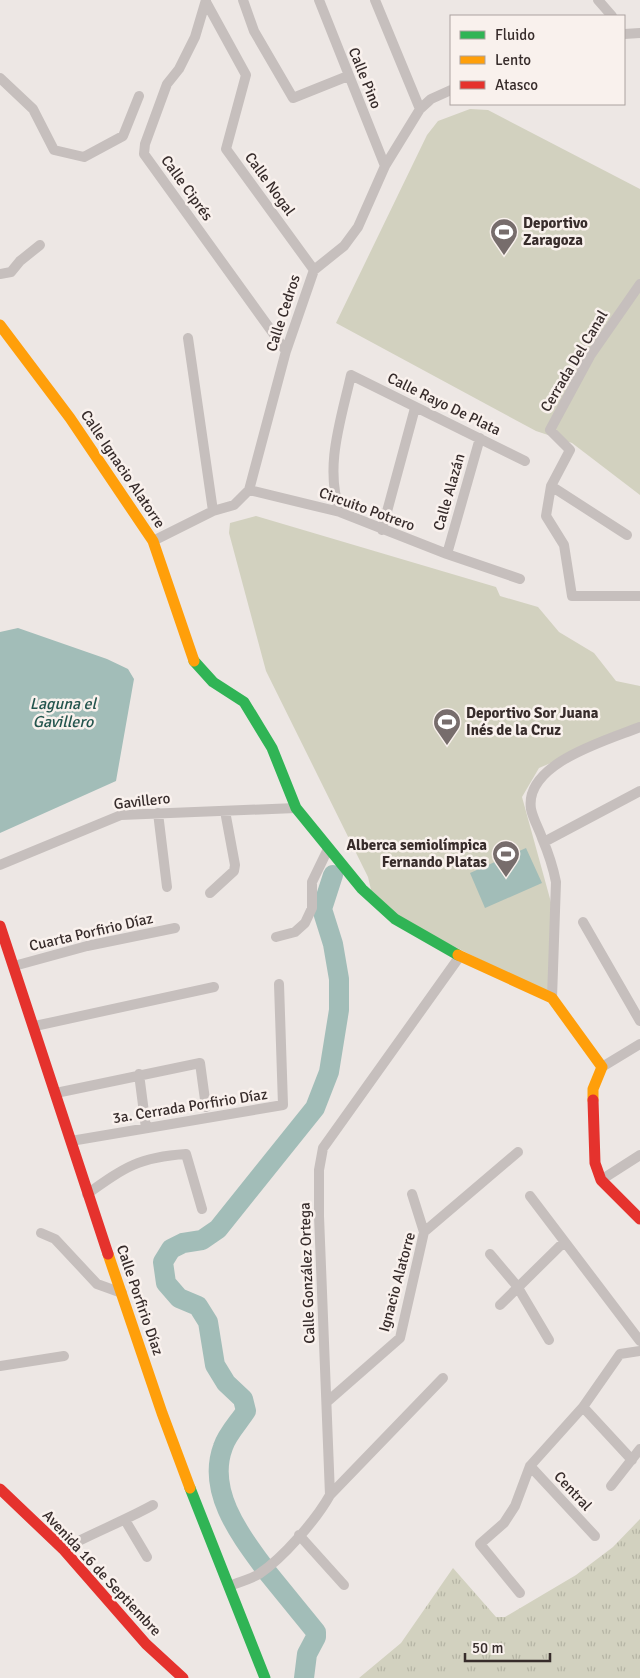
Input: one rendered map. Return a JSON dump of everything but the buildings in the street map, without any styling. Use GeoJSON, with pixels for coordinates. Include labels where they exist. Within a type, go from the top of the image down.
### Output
{"type":"FeatureCollection","features":[{"type":"Feature","properties":{"kind":"street"},"geometry":{"type":"LineString","coordinates":[[243,0],[254,31],[293,98],[348,76]]}},
{"type":"Feature","properties":{"kind":"street","name":"Calle Pino"},"geometry":{"type":"LineString","coordinates":[[318,0],[385,166]]}},
{"type":"Feature","properties":{"kind":"street"},"geometry":{"type":"LineString","coordinates":[[375,0],[420,109],[431,99],[450,90]]}},
{"type":"Feature","properties":{"kind":"street"},"geometry":{"type":"LineString","coordinates":[[598,0],[611,15]]}},
{"type":"Feature","properties":{"kind":"street","name":"Calle Nogal"},"geometry":{"type":"LineString","coordinates":[[206,1],[246,75],[226,149],[314,270]]}},
{"type":"Feature","properties":{"kind":"street","name":"Calle Ciprés"},"geometry":{"type":"LineString","coordinates":[[206,1],[186,55],[167,84],[144,144],[144,154],[286,351]]}},
{"type":"Feature","properties":{"kind":"street"},"geometry":{"type":"LineString","coordinates":[[625,32],[640,33]]}},
{"type":"Feature","properties":{"kind":"street"},"geometry":{"type":"LineString","coordinates":[[0,78],[33,109],[54,150],[84,156],[122,136],[139,96]]}},
{"type":"Feature","properties":{"kind":"street","name":"Calle Cedros"},"geometry":{"type":"LineString","coordinates":[[249,490],[286,351],[314,270],[344,246],[358,227],[385,166],[420,109]]}},
{"type":"Feature","properties":{"kind":"street"},"geometry":{"type":"LineString","coordinates":[[0,274],[11,272],[20,261],[40,245]]}},
{"type":"Feature","properties":{"kind":"street","name":"Cerrada Del Canal"},"geometry":{"type":"LineString","coordinates":[[551,486],[570,450],[550,430],[590,356],[640,284]]}},
{"type":"Feature","properties":{"kind":"street","name":"Calle Ignacio Alatorre"},"geometry":{"type":"LineString","coordinates":[[0,325],[70,418],[153,541],[195,662],[213,682],[244,702],[272,748],[296,808],[328,849],[362,889],[395,919],[460,956],[552,998],[602,1067]]}},
{"type":"Feature","properties":{"kind":"street"},"geometry":{"type":"LineString","coordinates":[[188,338],[213,511]]}},
{"type":"Feature","properties":{"kind":"street","name":"Calle Rayo De Plata"},"geometry":{"type":"LineString","coordinates":[[340,512],[333,493],[334,448],[350,375],[525,461]]}},
{"type":"Feature","properties":{"kind":"street"},"geometry":{"type":"LineString","coordinates":[[382,530],[415,408]]}},
{"type":"Feature","properties":{"kind":"street","name":"Calle Alazán"},"geometry":{"type":"LineString","coordinates":[[447,554],[480,438]]}},
{"type":"Feature","properties":{"kind":"street"},"geometry":{"type":"LineString","coordinates":[[627,535],[551,486],[546,516],[564,545],[572,596],[640,596]]}},
{"type":"Feature","properties":{"kind":"street"},"geometry":{"type":"LineString","coordinates":[[153,541],[213,511],[234,505],[249,490]]}},
{"type":"Feature","properties":{"kind":"street","name":"Circuito Potrero"},"geometry":{"type":"LineString","coordinates":[[249,490],[340,512],[382,530],[520,579]]}},
{"type":"Feature","properties":{"kind":"street"},"geometry":{"type":"LineString","coordinates":[[552,998],[556,882],[544,842],[531,810],[531,795],[544,775],[561,760],[640,727]]}},
{"type":"Feature","properties":{"kind":"street"},"geometry":{"type":"LineString","coordinates":[[544,842],[640,791]]}},
{"type":"Feature","properties":{"kind":"street","name":"Gavillero"},"geometry":{"type":"LineString","coordinates":[[0,865],[114,818],[158,813],[296,808]]}},
{"type":"Feature","properties":{"kind":"street"},"geometry":{"type":"LineString","coordinates":[[210,894],[234,871],[235,865],[225,811]]}},
{"type":"Feature","properties":{"kind":"street"},"geometry":{"type":"LineString","coordinates":[[158,813],[167,887]]}},
{"type":"Feature","properties":{"kind":"street"},"geometry":{"type":"LineString","coordinates":[[276,937],[295,932],[305,923],[312,908],[312,882],[328,849]]}},
{"type":"Feature","properties":{"kind":"street"},"geometry":{"type":"LineString","coordinates":[[583,922],[640,1021]]}},
{"type":"Feature","properties":{"kind":"street","name":"Calle Porfirio Díaz"},"geometry":{"type":"LineString","coordinates":[[0,926],[35,1026],[87,1194],[163,1414],[265,1678]]}},
{"type":"Feature","properties":{"kind":"street","name":"Cuarta Porfirio Díaz"},"geometry":{"type":"LineString","coordinates":[[14,966],[87,946],[175,928]]}},
{"type":"Feature","properties":{"kind":"street","name":"Calle González Ortega"},"geometry":{"type":"LineString","coordinates":[[330,1495],[328,1401],[319,1216],[319,1170],[323,1148],[460,956]]}},
{"type":"Feature","properties":{"kind":"street","name":"3a. Cerrada Porfirio Díaz"},"geometry":{"type":"LineString","coordinates":[[71,1141],[283,1106],[279,984]]}},
{"type":"Feature","properties":{"kind":"street"},"geometry":{"type":"LineString","coordinates":[[35,1026],[214,987]]}},
{"type":"Feature","properties":{"kind":"street"},"geometry":{"type":"LineString","coordinates":[[640,1044],[602,1067],[592,1089],[594,1162],[601,1180],[640,1219]]}},
{"type":"Feature","properties":{"kind":"street"},"geometry":{"type":"LineString","coordinates":[[56,1092],[200,1063],[206,1107]]}},
{"type":"Feature","properties":{"kind":"street"},"geometry":{"type":"LineString","coordinates":[[139,1074],[146,1128]]}},
{"type":"Feature","properties":{"kind":"street","name":"Ignacio Alatorre"},"geometry":{"type":"LineString","coordinates":[[328,1401],[400,1338],[424,1232],[518,1152]]}},
{"type":"Feature","properties":{"kind":"street"},"geometry":{"type":"LineString","coordinates":[[87,1194],[124,1168],[156,1156],[186,1154],[202,1209]]}},
{"type":"Feature","properties":{"kind":"street"},"geometry":{"type":"LineString","coordinates":[[601,1180],[640,1155]]}},
{"type":"Feature","properties":{"kind":"street"},"geometry":{"type":"LineString","coordinates":[[412,1194],[424,1232]]}},
{"type":"Feature","properties":{"kind":"street"},"geometry":{"type":"LineString","coordinates":[[530,1196],[640,1341]]}},
{"type":"Feature","properties":{"kind":"street"},"geometry":{"type":"LineString","coordinates":[[41,1233],[55,1239],[97,1284],[122,1293]]}},
{"type":"Feature","properties":{"kind":"street"},"geometry":{"type":"LineString","coordinates":[[500,1305],[517,1286],[564,1242]]}},
{"type":"Feature","properties":{"kind":"street"},"geometry":{"type":"LineString","coordinates":[[490,1254],[517,1286],[549,1340]]}},
{"type":"Feature","properties":{"kind":"street"},"geometry":{"type":"LineString","coordinates":[[520,1593],[480,1544],[504,1523],[514,1506],[530,1466],[583,1406],[620,1354],[640,1351]]}},
{"type":"Feature","properties":{"kind":"street"},"geometry":{"type":"LineString","coordinates":[[0,1366],[64,1356]]}},
{"type":"Feature","properties":{"kind":"street"},"geometry":{"type":"LineString","coordinates":[[230,1586],[258,1574],[299,1535],[330,1495],[443,1378]]}},
{"type":"Feature","properties":{"kind":"street"},"geometry":{"type":"LineString","coordinates":[[583,1406],[632,1460]]}},
{"type":"Feature","properties":{"kind":"street","name":"Central"},"geometry":{"type":"LineString","coordinates":[[611,1486],[640,1449]]}},
{"type":"Feature","properties":{"kind":"street","name":"Central"},"geometry":{"type":"LineString","coordinates":[[530,1466],[595,1536]]}},
{"type":"Feature","properties":{"kind":"street","name":"Avenida 16 de Septiembre"},"geometry":{"type":"LineString","coordinates":[[0,1489],[64,1549],[146,1644],[182,1678]]}},
{"type":"Feature","properties":{"kind":"street"},"geometry":{"type":"LineString","coordinates":[[64,1549],[107,1526],[125,1520],[153,1505]]}},
{"type":"Feature","properties":{"kind":"street"},"geometry":{"type":"LineString","coordinates":[[125,1520],[147,1557]]}},
{"type":"Feature","properties":{"kind":"street"},"geometry":{"type":"LineString","coordinates":[[299,1535],[344,1585]]}},
{"type":"Feature","properties":{"kind":"green space","name":"Deportivo Zaragoza"},"geometry":{"type":"Polygon","coordinates":[[[470,109],[488,110],[640,189],[640,495],[572,443],[536,431],[336,323],[427,135],[438,121],[470,109]]]}},
{"type":"Feature","properties":{"kind":"green space","name":"Deportivo Sor Juana Inés de la Cruz"},"geometry":{"type":"Polygon","coordinates":[[[256,516],[496,587],[500,596],[538,607],[559,632],[594,653],[616,681],[640,686],[640,725],[539,768],[522,797],[552,906],[550,995],[406,922],[372,894],[368,877],[266,671],[229,533],[230,523],[256,516]]]}},
{"type":"Feature","properties":{"kind":"green space"},"geometry":{"type":"Polygon","coordinates":[[[640,1519],[640,1678],[359,1678],[401,1643],[453,1568],[496,1617],[505,1617],[576,1575],[613,1547],[640,1519]]]}},
{"type":"Feature","properties":{"kind":"water","name":"Laguna el Gavillero"},"geometry":{"type":"Polygon","coordinates":[[[18,628],[107,659],[128,669],[134,679],[116,781],[0,833],[0,632],[18,628]]]}},
{"type":"Feature","properties":{"kind":"water","name":"Alberca semiolímpica Fernando Platas"},"geometry":{"type":"Polygon","coordinates":[[[526,848],[542,883],[485,908],[470,873],[526,848]]]}},
{"type":"Feature","properties":{"kind":"waterway"},"geometry":{"type":"LineString","coordinates":[[263,1566],[235,1525],[222,1495],[219,1479],[219,1463],[223,1447],[230,1433],[246,1411],[243,1399],[226,1383],[215,1365],[208,1322],[198,1306],[179,1298],[166,1283],[163,1262],[171,1249],[183,1243],[202,1240],[218,1229],[315,1108],[329,1072],[339,1010],[339,979],[333,944],[322,909],[333,875]]}},
{"type":"Feature","properties":{"kind":"waterway"},"geometry":{"type":"LineString","coordinates":[[268,1573],[316,1632],[316,1637],[307,1654],[304,1678]]}},
{"type":"Feature","properties":{"kind":"traffic: fast"},"geometry":{"type":"LineString","coordinates":[[194,661],[213,682],[244,702],[272,748],[296,808],[362,889],[395,919],[458,955]]}},
{"type":"Feature","properties":{"kind":"traffic: fast"},"geometry":{"type":"LineString","coordinates":[[190,1488],[265,1678]]}},
{"type":"Feature","properties":{"kind":"traffic: slow"},"geometry":{"type":"LineString","coordinates":[[0,325],[70,418],[153,541],[194,661]]}},
{"type":"Feature","properties":{"kind":"traffic: slow"},"geometry":{"type":"LineString","coordinates":[[458,955],[552,998],[602,1067],[593,1089],[593,1100]]}},
{"type":"Feature","properties":{"kind":"traffic: slow"},"geometry":{"type":"LineString","coordinates":[[108,1254],[162,1413],[190,1488]]}},
{"type":"Feature","properties":{"kind":"traffic: jam"},"geometry":{"type":"LineString","coordinates":[[0,926],[108,1254]]}},
{"type":"Feature","properties":{"kind":"traffic: jam"},"geometry":{"type":"LineString","coordinates":[[593,1100],[595,1163],[601,1180],[640,1219]]}},
{"type":"Feature","properties":{"kind":"traffic: jam"},"geometry":{"type":"LineString","coordinates":[[0,1489],[63,1549],[146,1644],[183,1678]]}},
{"type":"Feature","properties":{"kind":"place","name":"Deportivo Zaragoza"},"geometry":{"type":"Point","coordinates":[504,256]}},
{"type":"Feature","properties":{"kind":"place","name":"Deportivo Sor Juana Inés de la Cruz"},"geometry":{"type":"Point","coordinates":[447,746]}},
{"type":"Feature","properties":{"kind":"place","name":"Alberca semiolímpica Fernando Platas"},"geometry":{"type":"Point","coordinates":[506,878]}}]}
